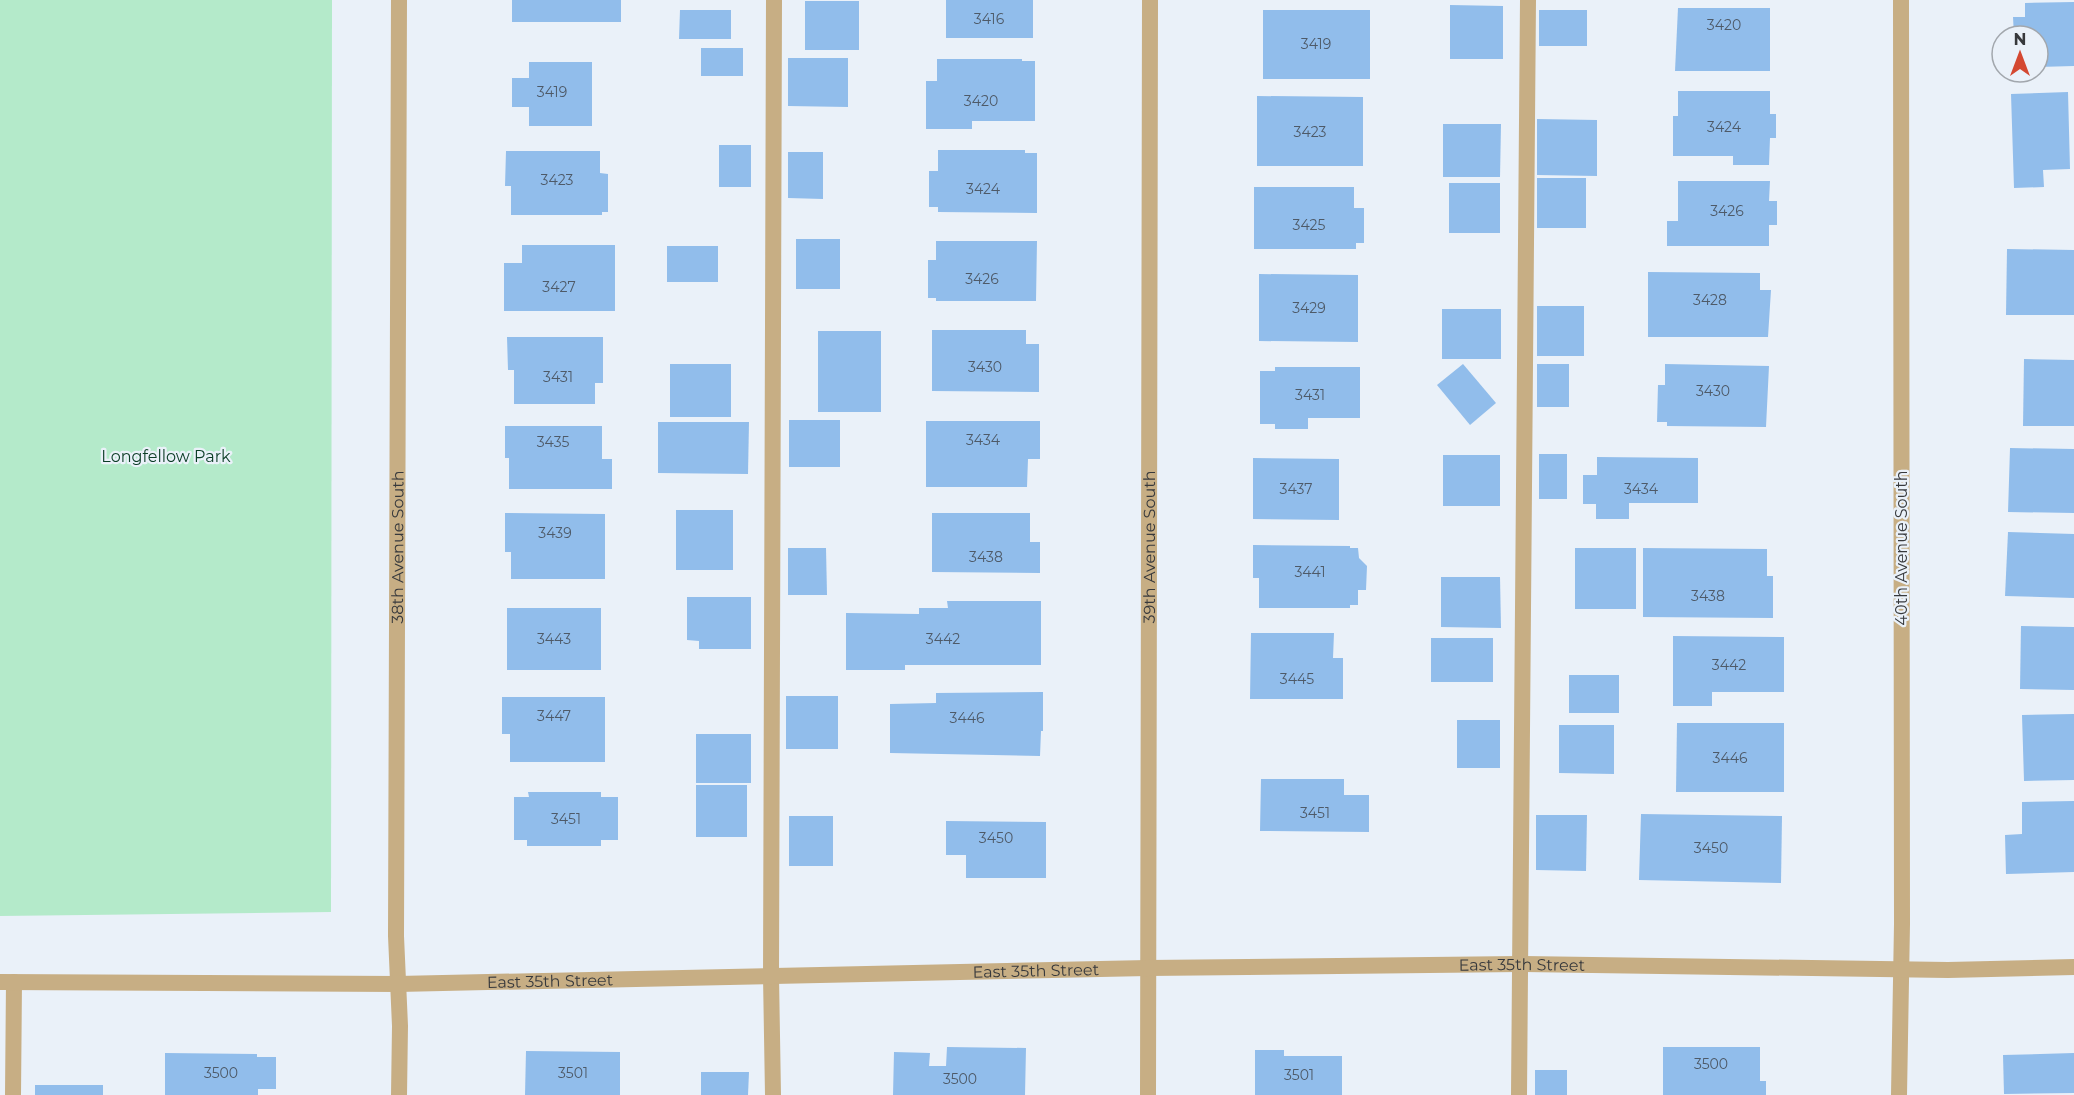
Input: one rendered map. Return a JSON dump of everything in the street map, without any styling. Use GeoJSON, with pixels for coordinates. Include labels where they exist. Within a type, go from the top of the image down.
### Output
{"type":"FeatureCollection","features":[{"type":"Feature","properties":{"kind":"street","name":"38th Avenue South"},"geometry":{"type":"LineString","coordinates":[[399,0],[399,1095]]}},
{"type":"Feature","properties":{"kind":"street"},"geometry":{"type":"LineString","coordinates":[[772,1095],[774,0]]}},
{"type":"Feature","properties":{"kind":"street","name":"39th Avenue South"},"geometry":{"type":"LineString","coordinates":[[1148,1095],[1150,0]]}},
{"type":"Feature","properties":{"kind":"street"},"geometry":{"type":"LineString","coordinates":[[1519,1095],[1528,0]]}},
{"type":"Feature","properties":{"kind":"street","name":"40th Avenue South"},"geometry":{"type":"LineString","coordinates":[[1899,1095],[1901,0]]}},
{"type":"Feature","properties":{"kind":"street","name":"East 35th Street"},"geometry":{"type":"LineString","coordinates":[[7,982],[398,984],[1148,968],[1520,964],[1948,970],[2074,967]]}},
{"type":"Feature","properties":{"kind":"street"},"geometry":{"type":"LineString","coordinates":[[7,982],[13,1095]]}},
{"type":"Feature","properties":{"kind":"green space","name":"Longfellow Park"},"geometry":{"type":"Polygon","coordinates":[[[0,0],[332,0],[331,912],[0,916],[0,0]]]}},
{"type":"Feature","properties":{"kind":"building"},"geometry":{"type":"Polygon","coordinates":[[[512,0],[621,0],[621,22],[512,22],[512,0]]]}},
{"type":"Feature","properties":{"kind":"building"},"geometry":{"type":"Polygon","coordinates":[[[946,0],[1033,0],[1033,38],[946,38],[946,0]]]}},
{"type":"Feature","properties":{"kind":"building"},"geometry":{"type":"Polygon","coordinates":[[[805,1],[859,1],[859,50],[805,50],[805,1]]]}},
{"type":"Feature","properties":{"kind":"building"},"geometry":{"type":"Polygon","coordinates":[[[2074,2],[2074,66],[2050,67],[2050,24],[2013,24],[2013,17],[2025,17],[2025,3],[2074,2]]]}},
{"type":"Feature","properties":{"kind":"building"},"geometry":{"type":"Polygon","coordinates":[[[1450,5],[1503,6],[1503,59],[1450,59],[1450,5]]]}},
{"type":"Feature","properties":{"kind":"building"},"geometry":{"type":"Polygon","coordinates":[[[1678,8],[1770,8],[1770,71],[1675,71],[1678,8]]]}},
{"type":"Feature","properties":{"kind":"building"},"geometry":{"type":"Polygon","coordinates":[[[680,10],[731,10],[731,39],[679,39],[680,10]]]}},
{"type":"Feature","properties":{"kind":"building"},"geometry":{"type":"Polygon","coordinates":[[[1263,10],[1370,10],[1370,79],[1263,79],[1263,10]]]}},
{"type":"Feature","properties":{"kind":"building"},"geometry":{"type":"Polygon","coordinates":[[[1539,10],[1587,10],[1587,46],[1539,46],[1539,10]]]}},
{"type":"Feature","properties":{"kind":"building"},"geometry":{"type":"Polygon","coordinates":[[[701,48],[743,48],[743,76],[701,76],[701,48]]]}},
{"type":"Feature","properties":{"kind":"building"},"geometry":{"type":"Polygon","coordinates":[[[788,58],[848,58],[848,107],[788,106],[788,58]]]}},
{"type":"Feature","properties":{"kind":"building"},"geometry":{"type":"Polygon","coordinates":[[[937,59],[1035,61],[1035,121],[972,121],[972,129],[926,129],[926,81],[937,81],[937,59]]]}},
{"type":"Feature","properties":{"kind":"building"},"geometry":{"type":"Polygon","coordinates":[[[529,62],[592,62],[592,126],[529,126],[529,107],[512,107],[512,78],[529,78],[529,62]]]}},
{"type":"Feature","properties":{"kind":"building"},"geometry":{"type":"Polygon","coordinates":[[[1678,91],[1770,91],[1770,114],[1776,114],[1776,138],[1770,138],[1769,165],[1733,165],[1733,156],[1673,156],[1673,116],[1678,116],[1678,91]]]}},
{"type":"Feature","properties":{"kind":"building"},"geometry":{"type":"Polygon","coordinates":[[[2068,92],[2070,169],[2043,170],[2044,187],[2014,188],[2011,94],[2068,92]]]}},
{"type":"Feature","properties":{"kind":"building"},"geometry":{"type":"Polygon","coordinates":[[[1257,96],[1363,97],[1363,166],[1257,166],[1257,96]]]}},
{"type":"Feature","properties":{"kind":"building"},"geometry":{"type":"Polygon","coordinates":[[[1537,119],[1597,120],[1597,176],[1537,175],[1537,119]]]}},
{"type":"Feature","properties":{"kind":"building"},"geometry":{"type":"Polygon","coordinates":[[[1443,124],[1501,124],[1500,177],[1443,177],[1443,124]]]}},
{"type":"Feature","properties":{"kind":"building"},"geometry":{"type":"Polygon","coordinates":[[[719,145],[751,145],[751,187],[719,187],[719,145]]]}},
{"type":"Feature","properties":{"kind":"building"},"geometry":{"type":"Polygon","coordinates":[[[938,150],[1025,150],[1025,153],[1037,153],[1037,213],[938,212],[938,207],[929,207],[929,171],[938,171],[938,150]]]}},
{"type":"Feature","properties":{"kind":"building"},"geometry":{"type":"Polygon","coordinates":[[[506,151],[600,151],[600,173],[608,174],[608,212],[602,212],[602,215],[511,215],[511,186],[505,186],[506,151]]]}},
{"type":"Feature","properties":{"kind":"building"},"geometry":{"type":"Polygon","coordinates":[[[788,152],[823,152],[823,199],[788,198],[788,152]]]}},
{"type":"Feature","properties":{"kind":"building"},"geometry":{"type":"Polygon","coordinates":[[[1537,178],[1586,178],[1586,228],[1537,228],[1537,178]]]}},
{"type":"Feature","properties":{"kind":"building"},"geometry":{"type":"Polygon","coordinates":[[[1678,181],[1770,181],[1769,201],[1777,201],[1777,225],[1769,225],[1769,246],[1667,246],[1667,221],[1678,221],[1678,181]]]}},
{"type":"Feature","properties":{"kind":"building"},"geometry":{"type":"Polygon","coordinates":[[[1449,183],[1500,183],[1500,233],[1449,233],[1449,183]]]}},
{"type":"Feature","properties":{"kind":"building"},"geometry":{"type":"Polygon","coordinates":[[[1254,187],[1354,187],[1354,208],[1364,208],[1364,243],[1356,243],[1356,249],[1254,249],[1254,187]]]}},
{"type":"Feature","properties":{"kind":"building"},"geometry":{"type":"Polygon","coordinates":[[[796,239],[840,239],[840,289],[796,289],[796,239]]]}},
{"type":"Feature","properties":{"kind":"building"},"geometry":{"type":"Polygon","coordinates":[[[936,241],[1037,241],[1036,301],[936,301],[936,298],[928,298],[928,260],[936,260],[936,241]]]}},
{"type":"Feature","properties":{"kind":"building"},"geometry":{"type":"Polygon","coordinates":[[[522,245],[615,245],[615,311],[504,311],[504,263],[522,263],[522,245]]]}},
{"type":"Feature","properties":{"kind":"building"},"geometry":{"type":"Polygon","coordinates":[[[667,246],[718,246],[718,282],[667,282],[667,246]]]}},
{"type":"Feature","properties":{"kind":"building"},"geometry":{"type":"Polygon","coordinates":[[[2007,249],[2074,250],[2074,315],[2006,315],[2007,249]]]}},
{"type":"Feature","properties":{"kind":"building"},"geometry":{"type":"Polygon","coordinates":[[[1648,272],[1760,273],[1760,290],[1771,290],[1768,337],[1648,337],[1648,272]]]}},
{"type":"Feature","properties":{"kind":"building"},"geometry":{"type":"Polygon","coordinates":[[[1259,274],[1358,275],[1358,342],[1259,341],[1259,274]]]}},
{"type":"Feature","properties":{"kind":"building"},"geometry":{"type":"Polygon","coordinates":[[[1537,306],[1584,306],[1584,356],[1537,356],[1537,306]]]}},
{"type":"Feature","properties":{"kind":"building"},"geometry":{"type":"Polygon","coordinates":[[[1442,309],[1501,309],[1501,359],[1442,359],[1442,309]]]}},
{"type":"Feature","properties":{"kind":"building"},"geometry":{"type":"Polygon","coordinates":[[[932,330],[1026,330],[1026,344],[1039,344],[1039,392],[932,391],[932,330]]]}},
{"type":"Feature","properties":{"kind":"building"},"geometry":{"type":"Polygon","coordinates":[[[818,331],[881,331],[881,412],[818,412],[818,331]]]}},
{"type":"Feature","properties":{"kind":"building"},"geometry":{"type":"Polygon","coordinates":[[[507,337],[603,337],[603,383],[595,383],[595,404],[514,404],[514,370],[508,370],[507,337]]]}},
{"type":"Feature","properties":{"kind":"building"},"geometry":{"type":"Polygon","coordinates":[[[2024,359],[2074,360],[2074,426],[2023,426],[2024,359]]]}},
{"type":"Feature","properties":{"kind":"building"},"geometry":{"type":"Polygon","coordinates":[[[670,364],[731,364],[731,417],[670,417],[670,364]]]}},
{"type":"Feature","properties":{"kind":"building"},"geometry":{"type":"Polygon","coordinates":[[[1463,364],[1496,403],[1470,425],[1437,385],[1463,364]]]}},
{"type":"Feature","properties":{"kind":"building"},"geometry":{"type":"Polygon","coordinates":[[[1537,364],[1569,364],[1569,407],[1537,407],[1537,364]]]}},
{"type":"Feature","properties":{"kind":"building"},"geometry":{"type":"Polygon","coordinates":[[[1665,364],[1769,366],[1766,427],[1667,426],[1667,422],[1657,422],[1658,385],[1665,385],[1665,364]]]}},
{"type":"Feature","properties":{"kind":"building"},"geometry":{"type":"Polygon","coordinates":[[[1275,367],[1360,367],[1360,418],[1308,418],[1308,429],[1275,429],[1275,424],[1260,424],[1260,371],[1275,371],[1275,367]]]}},
{"type":"Feature","properties":{"kind":"building"},"geometry":{"type":"Polygon","coordinates":[[[789,420],[840,420],[840,467],[789,467],[789,420]]]}},
{"type":"Feature","properties":{"kind":"building"},"geometry":{"type":"Polygon","coordinates":[[[926,421],[1040,421],[1040,459],[1028,459],[1027,487],[926,487],[926,421]]]}},
{"type":"Feature","properties":{"kind":"building"},"geometry":{"type":"Polygon","coordinates":[[[658,422],[749,422],[748,474],[658,473],[658,422]]]}},
{"type":"Feature","properties":{"kind":"building"},"geometry":{"type":"Polygon","coordinates":[[[505,426],[602,426],[602,459],[612,459],[612,489],[509,489],[509,458],[505,458],[505,426]]]}},
{"type":"Feature","properties":{"kind":"building"},"geometry":{"type":"Polygon","coordinates":[[[2010,448],[2074,449],[2074,513],[2008,512],[2010,448]]]}},
{"type":"Feature","properties":{"kind":"building"},"geometry":{"type":"Polygon","coordinates":[[[1539,454],[1567,454],[1567,499],[1539,499],[1539,454]]]}},
{"type":"Feature","properties":{"kind":"building"},"geometry":{"type":"Polygon","coordinates":[[[1443,455],[1500,455],[1500,506],[1443,506],[1443,455]]]}},
{"type":"Feature","properties":{"kind":"building"},"geometry":{"type":"Polygon","coordinates":[[[1597,457],[1698,458],[1698,503],[1629,503],[1629,519],[1596,519],[1596,504],[1583,504],[1583,475],[1597,475],[1597,457]]]}},
{"type":"Feature","properties":{"kind":"building"},"geometry":{"type":"Polygon","coordinates":[[[1253,458],[1339,459],[1339,520],[1253,519],[1253,458]]]}},
{"type":"Feature","properties":{"kind":"building"},"geometry":{"type":"Polygon","coordinates":[[[676,510],[733,510],[733,570],[676,570],[676,510]]]}},
{"type":"Feature","properties":{"kind":"building"},"geometry":{"type":"Polygon","coordinates":[[[505,513],[605,514],[605,579],[511,579],[511,552],[505,552],[505,513]]]}},
{"type":"Feature","properties":{"kind":"building"},"geometry":{"type":"Polygon","coordinates":[[[932,513],[1030,513],[1030,542],[1040,542],[1040,573],[932,572],[932,513]]]}},
{"type":"Feature","properties":{"kind":"building"},"geometry":{"type":"Polygon","coordinates":[[[2008,532],[2074,534],[2074,598],[2005,596],[2008,532]]]}},
{"type":"Feature","properties":{"kind":"building"},"geometry":{"type":"Polygon","coordinates":[[[1253,545],[1358,548],[1359,558],[1367,566],[1366,590],[1358,590],[1358,605],[1350,605],[1350,608],[1259,608],[1259,578],[1253,578],[1253,545]]]}},
{"type":"Feature","properties":{"kind":"building"},"geometry":{"type":"Polygon","coordinates":[[[788,548],[826,548],[827,595],[788,595],[788,548]]]}},
{"type":"Feature","properties":{"kind":"building"},"geometry":{"type":"Polygon","coordinates":[[[1575,548],[1636,548],[1636,609],[1575,609],[1575,548]]]}},
{"type":"Feature","properties":{"kind":"building"},"geometry":{"type":"Polygon","coordinates":[[[1643,548],[1767,549],[1767,576],[1773,576],[1773,618],[1643,617],[1643,548]]]}},
{"type":"Feature","properties":{"kind":"building"},"geometry":{"type":"Polygon","coordinates":[[[1441,577],[1500,577],[1501,628],[1441,627],[1441,577]]]}},
{"type":"Feature","properties":{"kind":"building"},"geometry":{"type":"Polygon","coordinates":[[[687,597],[751,597],[751,649],[699,649],[699,641],[687,640],[687,597]]]}},
{"type":"Feature","properties":{"kind":"building"},"geometry":{"type":"Polygon","coordinates":[[[947,601],[1041,601],[1041,665],[905,665],[905,670],[846,670],[846,613],[919,614],[919,608],[948,608],[947,601]]]}},
{"type":"Feature","properties":{"kind":"building"},"geometry":{"type":"Polygon","coordinates":[[[507,608],[601,608],[601,670],[507,670],[507,608]]]}},
{"type":"Feature","properties":{"kind":"building"},"geometry":{"type":"Polygon","coordinates":[[[2021,626],[2074,627],[2074,690],[2020,689],[2021,626]]]}},
{"type":"Feature","properties":{"kind":"building"},"geometry":{"type":"Polygon","coordinates":[[[1251,633],[1334,633],[1333,658],[1343,658],[1343,699],[1250,699],[1251,633]]]}},
{"type":"Feature","properties":{"kind":"building"},"geometry":{"type":"Polygon","coordinates":[[[1673,636],[1784,637],[1784,692],[1712,692],[1712,706],[1673,706],[1673,636]]]}},
{"type":"Feature","properties":{"kind":"building"},"geometry":{"type":"Polygon","coordinates":[[[1431,638],[1493,638],[1493,682],[1431,682],[1431,638]]]}},
{"type":"Feature","properties":{"kind":"building"},"geometry":{"type":"Polygon","coordinates":[[[1569,675],[1619,675],[1619,713],[1569,713],[1569,675]]]}},
{"type":"Feature","properties":{"kind":"building"},"geometry":{"type":"Polygon","coordinates":[[[1043,692],[1043,731],[1041,731],[1040,756],[890,753],[890,704],[936,703],[936,693],[1043,692]]]}},
{"type":"Feature","properties":{"kind":"building"},"geometry":{"type":"Polygon","coordinates":[[[786,696],[838,696],[838,749],[786,749],[786,696]]]}},
{"type":"Feature","properties":{"kind":"building"},"geometry":{"type":"Polygon","coordinates":[[[502,697],[605,697],[605,762],[510,762],[510,734],[502,734],[502,697]]]}},
{"type":"Feature","properties":{"kind":"building"},"geometry":{"type":"Polygon","coordinates":[[[2074,714],[2074,780],[2024,781],[2022,715],[2074,714]]]}},
{"type":"Feature","properties":{"kind":"building"},"geometry":{"type":"Polygon","coordinates":[[[1457,720],[1500,720],[1500,768],[1457,768],[1457,720]]]}},
{"type":"Feature","properties":{"kind":"building"},"geometry":{"type":"Polygon","coordinates":[[[1677,723],[1784,723],[1784,792],[1676,792],[1677,723]]]}},
{"type":"Feature","properties":{"kind":"building"},"geometry":{"type":"Polygon","coordinates":[[[1559,725],[1614,725],[1614,774],[1559,773],[1559,725]]]}},
{"type":"Feature","properties":{"kind":"building"},"geometry":{"type":"Polygon","coordinates":[[[696,734],[751,734],[751,783],[696,783],[696,734]]]}},
{"type":"Feature","properties":{"kind":"building"},"geometry":{"type":"Polygon","coordinates":[[[1261,779],[1344,779],[1344,795],[1369,795],[1369,832],[1260,831],[1261,779]]]}},
{"type":"Feature","properties":{"kind":"building"},"geometry":{"type":"Polygon","coordinates":[[[696,785],[747,785],[747,837],[696,837],[696,785]]]}},
{"type":"Feature","properties":{"kind":"building"},"geometry":{"type":"Polygon","coordinates":[[[528,792],[601,792],[601,797],[618,797],[618,840],[601,840],[601,846],[527,846],[527,840],[514,840],[514,797],[529,797],[528,792]]]}},
{"type":"Feature","properties":{"kind":"building"},"geometry":{"type":"Polygon","coordinates":[[[2074,801],[2074,872],[2006,874],[2005,835],[2022,834],[2022,802],[2074,801]]]}},
{"type":"Feature","properties":{"kind":"building"},"geometry":{"type":"Polygon","coordinates":[[[1641,814],[1782,816],[1781,883],[1639,880],[1641,814]]]}},
{"type":"Feature","properties":{"kind":"building"},"geometry":{"type":"Polygon","coordinates":[[[1536,815],[1587,815],[1586,871],[1536,870],[1536,815]]]}},
{"type":"Feature","properties":{"kind":"building"},"geometry":{"type":"Polygon","coordinates":[[[789,816],[833,816],[833,866],[789,866],[789,816]]]}},
{"type":"Feature","properties":{"kind":"building"},"geometry":{"type":"Polygon","coordinates":[[[946,821],[1046,822],[1046,878],[966,878],[966,855],[946,855],[946,821]]]}},
{"type":"Feature","properties":{"kind":"building"},"geometry":{"type":"Polygon","coordinates":[[[947,1047],[1026,1048],[1025,1095],[893,1095],[894,1052],[930,1053],[929,1066],[946,1066],[947,1047]]]}},
{"type":"Feature","properties":{"kind":"building"},"geometry":{"type":"Polygon","coordinates":[[[1663,1047],[1760,1047],[1760,1081],[1766,1081],[1766,1095],[1663,1095],[1663,1047]]]}},
{"type":"Feature","properties":{"kind":"building"},"geometry":{"type":"Polygon","coordinates":[[[1255,1050],[1284,1050],[1284,1056],[1342,1056],[1342,1095],[1255,1095],[1255,1050]]]}},
{"type":"Feature","properties":{"kind":"building"},"geometry":{"type":"Polygon","coordinates":[[[526,1051],[620,1052],[620,1095],[525,1095],[526,1051]]]}},
{"type":"Feature","properties":{"kind":"building"},"geometry":{"type":"Polygon","coordinates":[[[165,1053],[257,1054],[257,1057],[276,1057],[276,1089],[258,1089],[258,1095],[165,1095],[165,1053]]]}},
{"type":"Feature","properties":{"kind":"building"},"geometry":{"type":"Polygon","coordinates":[[[2074,1053],[2074,1093],[2004,1094],[2003,1055],[2074,1053]]]}},
{"type":"Feature","properties":{"kind":"building"},"geometry":{"type":"Polygon","coordinates":[[[1535,1070],[1567,1070],[1567,1095],[1535,1095],[1535,1070]]]}},
{"type":"Feature","properties":{"kind":"building"},"geometry":{"type":"Polygon","coordinates":[[[701,1072],[749,1072],[748,1095],[701,1095],[701,1072]]]}},
{"type":"Feature","properties":{"kind":"building"},"geometry":{"type":"Polygon","coordinates":[[[35,1085],[103,1085],[103,1095],[35,1095],[35,1085]]]}}]}
